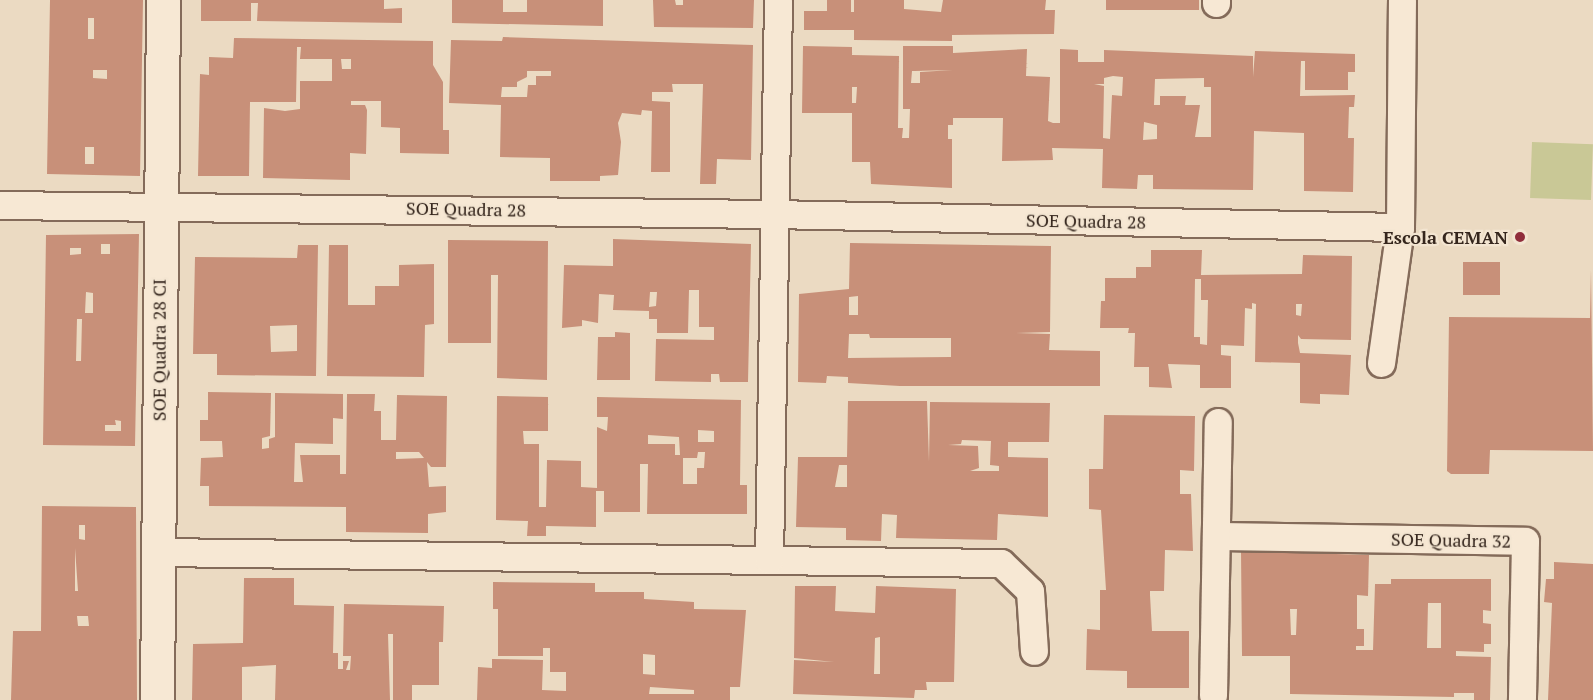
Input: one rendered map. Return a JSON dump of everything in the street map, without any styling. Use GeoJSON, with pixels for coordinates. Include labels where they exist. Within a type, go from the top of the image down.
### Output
{"type":"FeatureCollection","features":[{"type":"Feature","properties":{"kind":"street","name":"SOE Quadra 28 CI"},"geometry":{"type":"LineString","coordinates":[[157,700],[163,0]]}},
{"type":"Feature","properties":{"kind":"street"},"geometry":{"type":"LineString","coordinates":[[769,560],[772,214],[778,0]]}},
{"type":"Feature","properties":{"kind":"street"},"geometry":{"type":"LineString","coordinates":[[1381,363],[1400,227],[1402,0]]}},
{"type":"Feature","properties":{"kind":"street","name":"SOE Quadra 28"},"geometry":{"type":"LineString","coordinates":[[0,205],[160,205],[772,214],[1400,227]]}},
{"type":"Feature","properties":{"kind":"street"},"geometry":{"type":"LineString","coordinates":[[1213,695],[1218,536],[1218,422]]}},
{"type":"Feature","properties":{"kind":"street","name":"SOE Quadra 32"},"geometry":{"type":"LineString","coordinates":[[1218,536],[1525,541],[1522,700]]}},
{"type":"Feature","properties":{"kind":"street"},"geometry":{"type":"LineString","coordinates":[[158,552],[1001,562],[1030,591],[1034,651]]}},
{"type":"Feature","properties":{"kind":"shaded area"},"geometry":{"type":"Polygon","coordinates":[[[1532,142],[1593,144],[1591,200],[1530,198],[1532,142]]]}},
{"type":"Feature","properties":{"kind":"building"},"geometry":{"type":"Polygon","coordinates":[[[50,0],[143,0],[140,176],[47,174],[50,0]],[[88,18],[88,39],[94,39],[94,18],[88,18]],[[93,70],[93,78],[107,79],[107,70],[93,70]],[[85,147],[85,164],[94,164],[94,147],[85,147]]]}},
{"type":"Feature","properties":{"kind":"building"},"geometry":{"type":"Polygon","coordinates":[[[201,0],[384,0],[384,9],[402,8],[402,23],[257,21],[258,3],[251,3],[251,21],[201,21],[201,0]]]}},
{"type":"Feature","properties":{"kind":"building"},"geometry":{"type":"Polygon","coordinates":[[[452,0],[503,0],[503,12],[527,12],[527,0],[603,0],[603,26],[452,23],[452,0]]]}},
{"type":"Feature","properties":{"kind":"building"},"geometry":{"type":"Polygon","coordinates":[[[653,0],[675,0],[676,5],[683,5],[683,0],[754,0],[753,28],[654,27],[653,0]]]}},
{"type":"Feature","properties":{"kind":"building"},"geometry":{"type":"Polygon","coordinates":[[[827,0],[851,0],[851,12],[854,12],[854,0],[904,0],[904,9],[941,12],[943,0],[1046,0],[1045,10],[1055,10],[1054,34],[952,35],[952,41],[854,40],[854,30],[804,30],[804,11],[827,11],[827,0]]]}},
{"type":"Feature","properties":{"kind":"building"},"geometry":{"type":"Polygon","coordinates":[[[1106,0],[1199,0],[1199,10],[1106,10],[1106,0]]]}},
{"type":"Feature","properties":{"kind":"building"},"geometry":{"type":"Polygon","coordinates":[[[503,37],[753,45],[751,160],[717,159],[716,184],[700,184],[703,84],[672,84],[673,92],[652,92],[652,101],[670,102],[670,172],[651,172],[652,111],[642,110],[641,115],[622,113],[618,123],[621,142],[618,175],[600,176],[600,181],[550,181],[550,158],[500,157],[501,105],[449,103],[451,40],[502,41],[503,37]],[[527,71],[527,77],[517,82],[517,87],[502,87],[501,97],[527,97],[528,85],[536,85],[536,76],[551,76],[551,71],[527,71]]]}},
{"type":"Feature","properties":{"kind":"building"},"geometry":{"type":"Polygon","coordinates":[[[234,38],[433,41],[433,65],[443,82],[443,130],[449,130],[449,154],[400,153],[400,128],[381,127],[381,101],[351,101],[351,105],[365,105],[367,110],[366,154],[350,153],[350,180],[263,178],[264,108],[285,111],[300,109],[300,81],[332,81],[332,59],[300,59],[301,47],[297,47],[296,102],[250,102],[249,176],[198,176],[200,74],[209,75],[209,57],[233,58],[234,38]],[[341,59],[342,69],[351,69],[351,59],[341,59]]]}},
{"type":"Feature","properties":{"kind":"building"},"geometry":{"type":"Polygon","coordinates":[[[803,46],[852,47],[852,55],[899,56],[898,128],[903,128],[902,138],[909,138],[910,109],[903,109],[903,46],[953,46],[953,53],[1027,49],[1026,76],[1050,77],[1048,121],[1053,123],[1060,123],[1060,49],[1078,50],[1078,62],[1104,62],[1104,50],[1253,56],[1253,77],[1255,51],[1355,54],[1355,72],[1348,72],[1348,90],[1305,90],[1305,61],[1301,61],[1300,96],[1355,95],[1354,107],[1349,107],[1348,138],[1354,138],[1353,192],[1304,191],[1304,133],[1254,131],[1253,190],[1153,189],[1153,175],[1138,175],[1137,189],[1102,188],[1103,149],[1052,148],[1053,160],[1002,161],[1003,118],[953,118],[953,125],[948,125],[948,139],[952,139],[952,188],[871,184],[870,162],[852,162],[852,113],[802,113],[803,46]],[[953,70],[912,71],[911,83],[920,83],[920,72],[953,70]],[[1123,77],[1104,78],[1104,84],[1094,84],[1104,86],[1103,138],[1110,139],[1112,95],[1122,96],[1123,77]],[[1204,78],[1155,79],[1154,105],[1160,105],[1160,96],[1186,96],[1185,105],[1200,105],[1195,137],[1211,137],[1211,87],[1204,87],[1204,78]],[[852,87],[852,103],[856,103],[857,87],[852,87]],[[1144,122],[1143,140],[1157,139],[1157,125],[1144,122]]]}},
{"type":"Feature","properties":{"kind":"building"},"geometry":{"type":"Polygon","coordinates":[[[139,234],[135,446],[43,445],[46,235],[139,234]],[[101,244],[101,254],[110,254],[110,244],[101,244]],[[70,248],[70,255],[81,254],[81,248],[70,248]],[[86,292],[85,313],[93,313],[93,293],[86,292]],[[77,319],[76,361],[81,361],[82,319],[77,319]],[[115,420],[116,425],[105,425],[105,431],[121,431],[121,421],[115,420]]]}},
{"type":"Feature","properties":{"kind":"building"},"geometry":{"type":"Polygon","coordinates":[[[613,239],[751,244],[748,382],[720,382],[719,374],[711,374],[711,382],[655,381],[656,339],[714,340],[714,327],[699,327],[699,290],[689,290],[688,333],[657,333],[657,319],[649,319],[649,311],[613,310],[614,295],[599,294],[598,323],[582,320],[582,326],[562,328],[564,265],[613,266],[613,239]],[[650,292],[649,307],[656,306],[657,292],[650,292]]]}},
{"type":"Feature","properties":{"kind":"building"},"geometry":{"type":"Polygon","coordinates":[[[448,240],[548,241],[547,380],[497,378],[498,275],[491,275],[491,343],[448,343],[448,240]]]}},
{"type":"Feature","properties":{"kind":"building"},"geometry":{"type":"Polygon","coordinates":[[[850,243],[1051,246],[1050,332],[1015,333],[1050,334],[1049,350],[1100,351],[1100,386],[900,386],[848,383],[848,377],[827,376],[826,383],[798,382],[799,294],[849,289],[850,243]],[[858,296],[849,297],[849,315],[858,315],[858,296]],[[849,334],[848,358],[951,357],[951,338],[870,338],[869,334],[849,334]]]}},
{"type":"Feature","properties":{"kind":"building"},"geometry":{"type":"Polygon","coordinates":[[[298,245],[318,245],[316,376],[217,375],[217,354],[193,354],[195,257],[297,258],[298,245]],[[297,325],[270,326],[271,352],[297,351],[297,325]]]}},
{"type":"Feature","properties":{"kind":"building"},"geometry":{"type":"Polygon","coordinates":[[[329,245],[348,245],[348,305],[375,305],[375,286],[399,286],[399,265],[434,264],[434,324],[425,325],[424,377],[327,376],[329,245]]]}},
{"type":"Feature","properties":{"kind":"building"},"geometry":{"type":"Polygon","coordinates":[[[1151,250],[1202,250],[1201,275],[1302,274],[1303,255],[1352,256],[1351,340],[1301,339],[1298,335],[1300,353],[1351,355],[1349,395],[1320,394],[1320,404],[1300,403],[1300,363],[1255,362],[1256,304],[1252,303],[1252,309],[1245,308],[1244,346],[1221,345],[1221,355],[1231,356],[1231,388],[1200,388],[1200,365],[1168,364],[1172,388],[1149,387],[1149,367],[1134,367],[1135,333],[1128,333],[1129,328],[1100,328],[1101,301],[1105,301],[1105,278],[1136,278],[1136,267],[1151,267],[1151,250]],[[1195,279],[1194,337],[1200,337],[1200,344],[1207,345],[1208,300],[1201,300],[1201,279],[1195,279]],[[1296,304],[1296,315],[1301,316],[1302,304],[1296,304]]]}},
{"type":"Feature","properties":{"kind":"building"},"geometry":{"type":"Polygon","coordinates":[[[1463,262],[1500,262],[1500,295],[1463,295],[1463,262]]]}},
{"type":"Feature","properties":{"kind":"building"},"geometry":{"type":"Polygon","coordinates":[[[1591,269],[1593,451],[1490,450],[1489,474],[1451,474],[1447,471],[1449,317],[1590,318],[1591,269]]]}},
{"type":"Feature","properties":{"kind":"building"},"geometry":{"type":"Polygon","coordinates":[[[615,332],[630,333],[630,380],[597,380],[598,337],[615,337],[615,332]]]}},
{"type":"Feature","properties":{"kind":"building"},"geometry":{"type":"Polygon","coordinates":[[[208,392],[271,393],[270,436],[262,438],[262,449],[269,448],[269,439],[275,437],[275,393],[343,394],[343,419],[333,418],[333,444],[295,443],[294,482],[303,482],[300,455],[340,455],[340,474],[346,474],[347,394],[375,394],[374,411],[381,411],[381,440],[396,440],[397,395],[447,396],[446,467],[431,467],[427,462],[429,487],[446,486],[446,512],[428,514],[428,533],[346,532],[346,507],[209,506],[209,486],[200,486],[201,458],[223,457],[222,441],[200,441],[200,420],[208,420],[208,392]],[[396,452],[396,459],[424,458],[419,452],[396,452]]]}},
{"type":"Feature","properties":{"kind":"building"},"geometry":{"type":"Polygon","coordinates":[[[497,396],[548,397],[548,431],[523,431],[524,444],[539,444],[539,507],[546,507],[547,460],[581,461],[581,487],[597,488],[597,427],[607,431],[608,417],[597,417],[597,397],[741,400],[740,485],[747,485],[747,514],[647,514],[648,464],[640,464],[640,512],[604,512],[604,491],[596,491],[596,527],[546,526],[546,536],[527,536],[528,521],[496,520],[497,396]],[[698,430],[698,442],[714,442],[714,431],[698,430]],[[648,435],[648,444],[675,444],[675,455],[680,455],[679,437],[648,435]],[[698,452],[697,458],[683,458],[683,484],[697,484],[697,468],[704,468],[705,452],[698,452]]]}},
{"type":"Feature","properties":{"kind":"building"},"geometry":{"type":"Polygon","coordinates":[[[848,401],[927,401],[929,462],[930,402],[1050,403],[1049,442],[1008,442],[1008,457],[1048,458],[1048,517],[998,514],[997,540],[896,538],[897,515],[882,514],[881,541],[846,540],[846,528],[796,527],[798,457],[847,457],[848,401]],[[962,440],[961,444],[948,445],[978,446],[979,468],[970,471],[999,471],[999,466],[990,465],[991,441],[962,440]],[[839,465],[835,487],[847,487],[847,465],[839,465]]]}},
{"type":"Feature","properties":{"kind":"building"},"geometry":{"type":"Polygon","coordinates":[[[1104,415],[1195,416],[1194,471],[1180,470],[1180,494],[1191,494],[1193,551],[1165,550],[1164,591],[1150,591],[1152,631],[1189,631],[1189,688],[1127,688],[1127,671],[1086,670],[1087,629],[1100,630],[1100,590],[1106,590],[1101,510],[1089,509],[1089,469],[1103,469],[1104,415]]]}},
{"type":"Feature","properties":{"kind":"building"},"geometry":{"type":"Polygon","coordinates":[[[42,506],[136,507],[137,700],[11,700],[13,631],[41,631],[42,506]],[[79,525],[79,539],[85,540],[85,525],[79,525]],[[75,548],[75,591],[78,591],[75,548]],[[77,616],[78,626],[89,626],[88,616],[77,616]]]}},
{"type":"Feature","properties":{"kind":"building"},"geometry":{"type":"Polygon","coordinates":[[[1241,551],[1369,555],[1368,596],[1357,595],[1357,629],[1364,629],[1364,646],[1356,646],[1356,650],[1373,650],[1375,584],[1391,584],[1391,579],[1491,579],[1491,611],[1483,610],[1483,623],[1491,624],[1491,644],[1484,644],[1484,652],[1456,651],[1456,656],[1491,657],[1490,700],[1474,700],[1474,693],[1454,693],[1454,697],[1290,694],[1290,656],[1242,656],[1241,551]],[[1428,603],[1427,648],[1441,648],[1441,603],[1428,603]],[[1290,609],[1291,635],[1296,635],[1297,609],[1290,609]]]}},
{"type":"Feature","properties":{"kind":"building"},"geometry":{"type":"Polygon","coordinates":[[[1554,562],[1593,564],[1593,700],[1548,700],[1552,603],[1544,602],[1546,579],[1554,579],[1554,562]]]}},
{"type":"Feature","properties":{"kind":"building"},"geometry":{"type":"Polygon","coordinates":[[[244,578],[294,578],[294,605],[334,606],[333,653],[338,653],[338,669],[343,669],[343,661],[349,661],[346,670],[350,670],[351,656],[343,656],[344,604],[444,606],[443,642],[439,642],[439,685],[412,685],[412,700],[393,700],[393,634],[388,634],[390,700],[275,700],[276,665],[242,667],[242,700],[192,700],[193,644],[243,643],[244,578]]]}},
{"type":"Feature","properties":{"kind":"building"},"geometry":{"type":"Polygon","coordinates":[[[493,582],[595,583],[595,592],[644,592],[644,599],[694,602],[694,609],[746,610],[740,687],[730,687],[730,700],[477,700],[478,667],[492,668],[492,659],[543,660],[542,690],[566,691],[566,672],[550,672],[550,648],[543,648],[543,656],[498,656],[498,609],[493,609],[493,582]],[[643,654],[643,674],[655,675],[655,655],[643,654]],[[650,687],[649,694],[694,694],[694,690],[650,687]]]}},
{"type":"Feature","properties":{"kind":"building"},"geometry":{"type":"Polygon","coordinates":[[[795,586],[836,586],[835,611],[875,613],[876,586],[956,589],[954,682],[926,682],[927,690],[915,690],[914,698],[793,694],[794,660],[834,662],[794,658],[795,586]],[[880,637],[875,638],[874,674],[880,674],[880,637]]]}},
{"type":"Feature","properties":{"kind":"place","name":"Escola CEMAN"},"geometry":{"type":"Point","coordinates":[1520,237]}}]}
